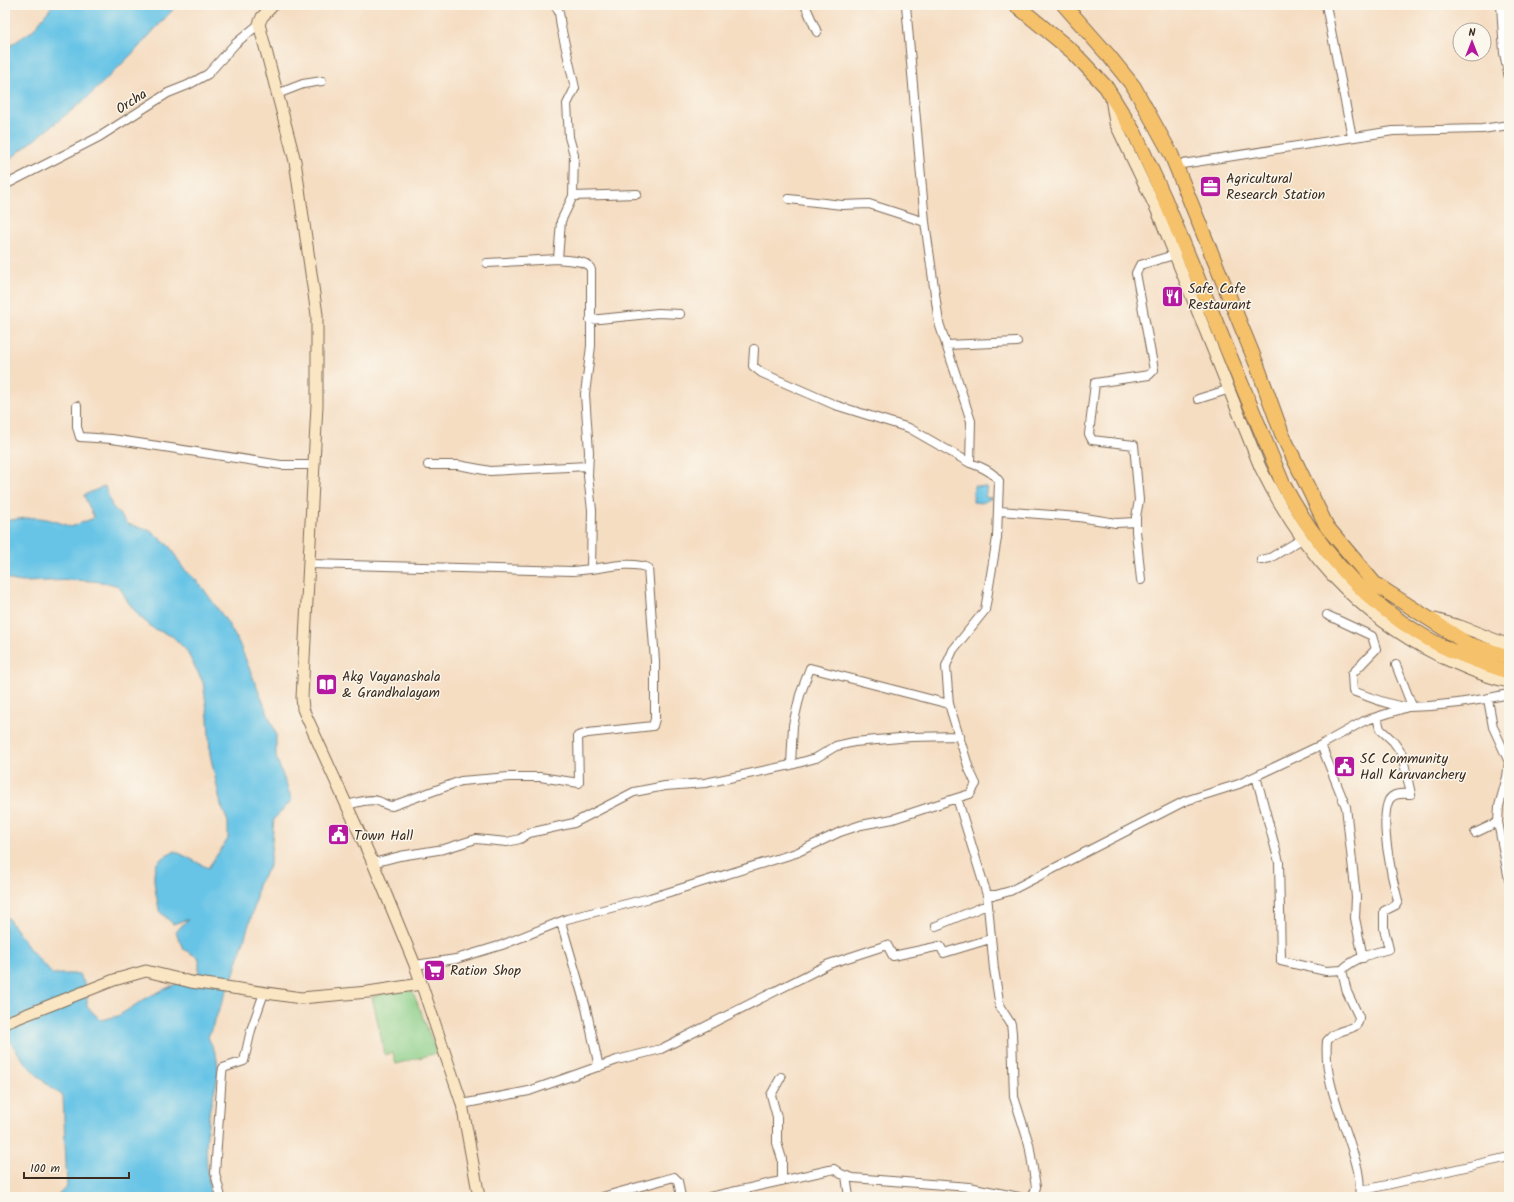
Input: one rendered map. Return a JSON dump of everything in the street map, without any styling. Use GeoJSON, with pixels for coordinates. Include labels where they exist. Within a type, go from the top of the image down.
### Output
{"type":"FeatureCollection","features":[{"type":"Feature","properties":{"kind":"highway"},"geometry":{"type":"LineString","coordinates":[[1016,5],[1073,52],[1106,87],[1135,134],[1164,198],[1280,477],[1299,514],[1322,546],[1351,580],[1382,609],[1420,635],[1469,659],[1509,672]]}},
{"type":"Feature","properties":{"kind":"highway"},"geometry":{"type":"LineString","coordinates":[[1064,5],[1134,87],[1176,165],[1257,365],[1282,434],[1327,527],[1375,584],[1468,644],[1509,657]]}},
{"type":"Feature","properties":{"kind":"main road"},"geometry":{"type":"LineString","coordinates":[[273,5],[262,17],[259,24],[295,161],[317,315],[317,405],[302,698],[303,709],[374,863],[415,965],[462,1104],[479,1197]]}},
{"type":"Feature","properties":{"kind":"main road"},"geometry":{"type":"LineString","coordinates":[[1110,93],[1115,123],[1158,213],[1230,389],[1260,467],[1276,498],[1302,539],[1347,592],[1379,619],[1416,644],[1449,660],[1494,679],[1509,682]]}},
{"type":"Feature","properties":{"kind":"main road"},"geometry":{"type":"LineString","coordinates":[[1423,616],[1460,626],[1509,645]]}},
{"type":"Feature","properties":{"kind":"main road"},"geometry":{"type":"LineString","coordinates":[[5,1023],[104,983],[146,971],[191,982],[300,998],[368,992],[421,984]]}},
{"type":"Feature","properties":{"kind":"street"},"geometry":{"type":"LineString","coordinates":[[555,5],[559,12],[575,88],[568,104],[569,138],[574,155],[573,196],[561,221],[558,259]]}},
{"type":"Feature","properties":{"kind":"street"},"geometry":{"type":"LineString","coordinates":[[806,5],[817,32]]}},
{"type":"Feature","properties":{"kind":"street"},"geometry":{"type":"LineString","coordinates":[[906,5],[926,222],[939,323],[971,420],[970,463]]}},
{"type":"Feature","properties":{"kind":"street"},"geometry":{"type":"LineString","coordinates":[[1326,5],[1352,137]]}},
{"type":"Feature","properties":{"kind":"street"},"geometry":{"type":"LineString","coordinates":[[1501,5],[1504,53],[1509,78]]}},
{"type":"Feature","properties":{"kind":"street","name":"Orcha"},"geometry":{"type":"LineString","coordinates":[[5,185],[99,137],[168,92],[188,85],[208,74],[235,44],[259,24]]}},
{"type":"Feature","properties":{"kind":"street"},"geometry":{"type":"LineString","coordinates":[[277,94],[303,84],[322,81]]}},
{"type":"Feature","properties":{"kind":"street"},"geometry":{"type":"LineString","coordinates":[[1176,165],[1393,131],[1482,129],[1509,125]]}},
{"type":"Feature","properties":{"kind":"street"},"geometry":{"type":"LineString","coordinates":[[573,196],[637,194]]}},
{"type":"Feature","properties":{"kind":"street"},"geometry":{"type":"LineString","coordinates":[[789,199],[842,205],[869,204],[926,222]]}},
{"type":"Feature","properties":{"kind":"street"},"geometry":{"type":"LineString","coordinates":[[1141,580],[1136,522],[1139,500],[1134,445],[1092,440],[1089,434],[1095,383],[1149,375],[1154,370],[1136,273],[1140,265],[1174,255]]}},
{"type":"Feature","properties":{"kind":"street"},"geometry":{"type":"LineString","coordinates":[[487,263],[558,259],[586,263],[590,266],[592,292],[590,320],[591,346],[585,394],[589,452],[588,466],[592,510],[591,569]]}},
{"type":"Feature","properties":{"kind":"street"},"geometry":{"type":"LineString","coordinates":[[590,320],[658,313],[680,314]]}},
{"type":"Feature","properties":{"kind":"street"},"geometry":{"type":"LineString","coordinates":[[946,345],[1017,342]]}},
{"type":"Feature","properties":{"kind":"street"},"geometry":{"type":"LineString","coordinates":[[415,965],[456,959],[489,949],[561,922],[650,898],[796,853],[840,832],[861,825],[900,817],[970,794],[976,784],[969,769],[949,704],[946,666],[953,650],[985,610],[997,538],[999,511],[998,481],[996,477],[984,468],[970,463],[909,428],[835,405],[762,373],[753,366],[754,349]]}},
{"type":"Feature","properties":{"kind":"street"},"geometry":{"type":"LineString","coordinates":[[1198,399],[1230,389]]}},
{"type":"Feature","properties":{"kind":"street"},"geometry":{"type":"LineString","coordinates":[[77,406],[77,427],[80,436],[112,439],[281,465],[313,465]]}},
{"type":"Feature","properties":{"kind":"street"},"geometry":{"type":"LineString","coordinates":[[428,465],[458,465],[490,471],[588,466]]}},
{"type":"Feature","properties":{"kind":"street"},"geometry":{"type":"LineString","coordinates":[[999,511],[1079,517],[1116,523],[1136,522]]}},
{"type":"Feature","properties":{"kind":"street"},"geometry":{"type":"LineString","coordinates":[[1261,560],[1270,558],[1302,539]]}},
{"type":"Feature","properties":{"kind":"street"},"geometry":{"type":"LineString","coordinates":[[310,564],[573,571],[619,566],[643,566],[648,568],[655,661],[655,719],[653,726],[588,733],[578,736],[579,782],[534,777],[461,781],[392,806],[386,806],[378,801],[372,800],[346,805]]}},
{"type":"Feature","properties":{"kind":"street"},"geometry":{"type":"LineString","coordinates":[[1327,615],[1372,636],[1376,649],[1352,674],[1353,691],[1373,699],[1410,706]]}},
{"type":"Feature","properties":{"kind":"street"},"geometry":{"type":"LineString","coordinates":[[1396,665],[1410,706]]}},
{"type":"Feature","properties":{"kind":"street"},"geometry":{"type":"LineString","coordinates":[[791,765],[794,725],[800,695],[810,668],[949,704]]}},
{"type":"Feature","properties":{"kind":"street"},"geometry":{"type":"LineString","coordinates":[[987,896],[996,896],[1010,891],[1185,801],[1217,792],[1256,776],[1321,745],[1364,721],[1410,706],[1488,699],[1509,694]]}},
{"type":"Feature","properties":{"kind":"street"},"geometry":{"type":"LineString","coordinates":[[1488,699],[1493,727],[1509,762],[1507,777],[1499,806],[1498,822],[1509,880]]}},
{"type":"Feature","properties":{"kind":"street"},"geometry":{"type":"LineString","coordinates":[[1256,776],[1279,862],[1281,961],[1326,971],[1342,970],[1346,966],[1368,955],[1389,949],[1384,929],[1384,912],[1396,905],[1398,901],[1384,822],[1390,800],[1397,794],[1412,794],[1402,754],[1393,741],[1380,729],[1377,717]]}},
{"type":"Feature","properties":{"kind":"street"},"geometry":{"type":"LineString","coordinates":[[374,863],[400,856],[444,849],[476,839],[507,842],[520,839],[529,833],[574,824],[634,792],[664,786],[705,783],[791,765],[816,758],[836,746],[854,742],[911,737],[960,736]]}},
{"type":"Feature","properties":{"kind":"street"},"geometry":{"type":"LineString","coordinates":[[1321,745],[1346,806],[1356,897],[1355,918],[1363,958]]}},
{"type":"Feature","properties":{"kind":"street"},"geometry":{"type":"LineString","coordinates":[[957,798],[987,896],[990,938],[1000,1007],[1011,1024],[1014,1097],[1029,1144],[1036,1188],[1034,1194],[1030,1197]]}},
{"type":"Feature","properties":{"kind":"street"},"geometry":{"type":"LineString","coordinates":[[1475,833],[1498,822]]}},
{"type":"Feature","properties":{"kind":"street"},"geometry":{"type":"LineString","coordinates":[[936,926],[987,904]]}},
{"type":"Feature","properties":{"kind":"street"},"geometry":{"type":"LineString","coordinates":[[561,922],[586,1008],[599,1067]]}},
{"type":"Feature","properties":{"kind":"street"},"geometry":{"type":"LineString","coordinates":[[462,1104],[529,1090],[673,1045],[829,964],[887,945],[893,956],[940,946],[944,953],[990,938]]}},
{"type":"Feature","properties":{"kind":"street"},"geometry":{"type":"LineString","coordinates":[[1342,970],[1347,992],[1359,1017],[1359,1021],[1356,1027],[1336,1033],[1327,1041],[1326,1059],[1332,1088],[1355,1159],[1361,1184],[1360,1194],[1509,1157]]}},
{"type":"Feature","properties":{"kind":"street"},"geometry":{"type":"LineString","coordinates":[[221,1197],[215,1173],[223,1068],[244,1061],[251,1030],[264,993]]}},
{"type":"Feature","properties":{"kind":"street"},"geometry":{"type":"LineString","coordinates":[[781,1077],[771,1095],[777,1117],[777,1143],[782,1159],[782,1181]]}},
{"type":"Feature","properties":{"kind":"street"},"geometry":{"type":"LineString","coordinates":[[710,1197],[829,1169],[834,1169],[846,1176],[900,1183],[969,1187],[1019,1197]]}},
{"type":"Feature","properties":{"kind":"street"},"geometry":{"type":"LineString","coordinates":[[600,1197],[674,1176],[678,1181],[681,1197]]}},
{"type":"Feature","properties":{"kind":"street"},"geometry":{"type":"LineString","coordinates":[[846,1176],[849,1197]]}},
{"type":"Feature","properties":{"kind":"green space"},"geometry":{"type":"Polygon","coordinates":[[[411,987],[437,1053],[396,1064],[393,1053],[385,1055],[372,997],[411,987]]]}},
{"type":"Feature","properties":{"kind":"water"},"geometry":{"type":"Polygon","coordinates":[[[53,5],[177,5],[136,50],[87,98],[5,163],[5,53],[11,45],[32,31],[53,5]]]}},
{"type":"Feature","properties":{"kind":"water"},"geometry":{"type":"Polygon","coordinates":[[[105,486],[112,506],[128,524],[151,531],[170,547],[183,568],[200,584],[227,622],[239,643],[276,734],[276,757],[292,800],[274,819],[270,865],[258,885],[254,908],[233,976],[208,1037],[216,1054],[218,1066],[207,1130],[207,1164],[211,1197],[56,1197],[67,1187],[63,1096],[44,1082],[26,1064],[5,1034],[5,914],[28,947],[52,974],[79,974],[87,988],[87,1007],[101,1020],[118,1016],[148,997],[199,973],[199,958],[183,949],[176,932],[188,919],[173,924],[159,911],[154,884],[157,864],[161,859],[175,851],[208,868],[228,839],[228,822],[221,805],[210,754],[208,717],[203,682],[186,650],[172,636],[154,629],[140,617],[128,602],[119,586],[84,580],[20,582],[5,577],[5,521],[24,518],[39,518],[71,527],[94,518],[84,495],[105,486]]]}},
{"type":"Feature","properties":{"kind":"water"},"geometry":{"type":"Polygon","coordinates":[[[974,486],[987,487],[985,497],[992,498],[982,503],[973,502],[974,486]]]}},
{"type":"Feature","properties":{"kind":"place","name":"Agricultural Research Station"},"geometry":{"type":"Point","coordinates":[1211,186]}},
{"type":"Feature","properties":{"kind":"place","name":"Safe Cafe Restaurant"},"geometry":{"type":"Point","coordinates":[1173,296]}},
{"type":"Feature","properties":{"kind":"place","name":"Akg Vayanashala & Grandhalayam"},"geometry":{"type":"Point","coordinates":[327,684]}},
{"type":"Feature","properties":{"kind":"place","name":"SC Community Hall Karuvanchery"},"geometry":{"type":"Point","coordinates":[1345,766]}},
{"type":"Feature","properties":{"kind":"place","name":"Town Hall"},"geometry":{"type":"Point","coordinates":[338,835]}},
{"type":"Feature","properties":{"kind":"place","name":"Ration Shop"},"geometry":{"type":"Point","coordinates":[435,970]}}]}
